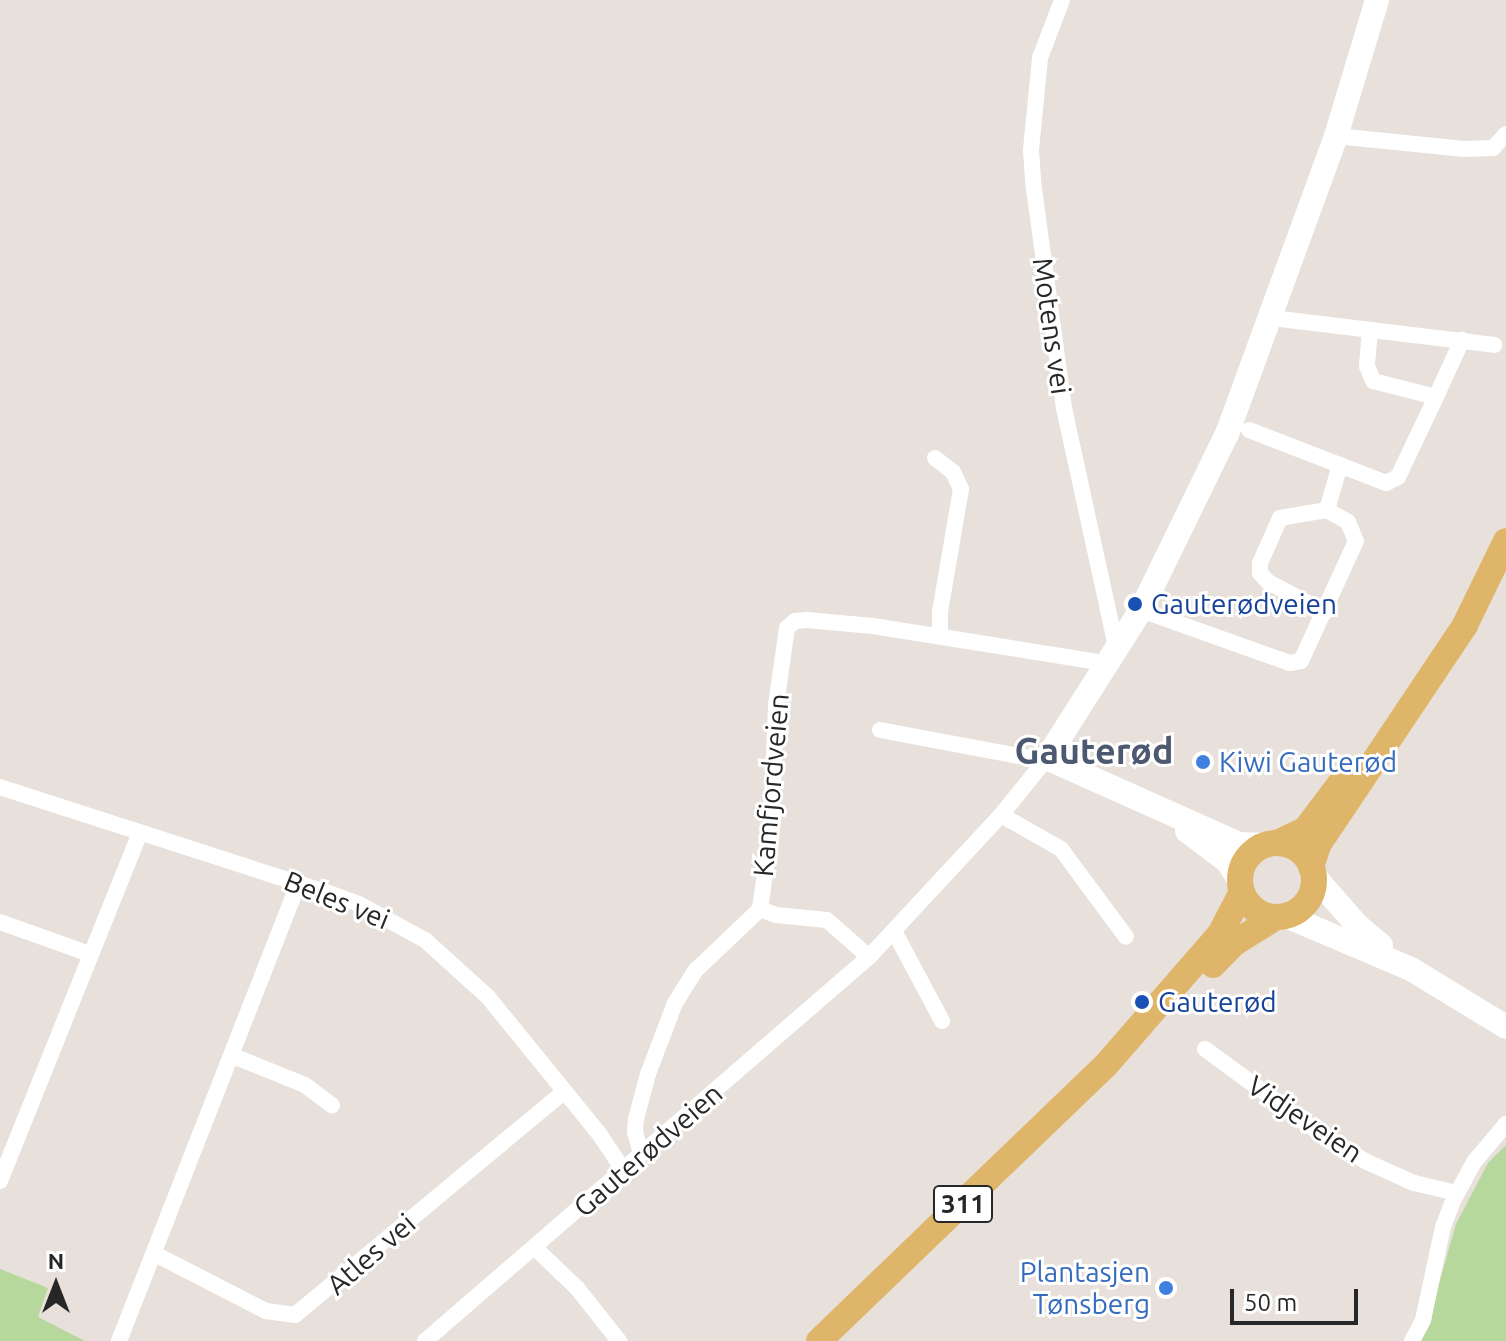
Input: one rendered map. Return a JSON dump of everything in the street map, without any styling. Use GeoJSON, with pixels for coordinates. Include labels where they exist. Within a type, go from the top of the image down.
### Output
{"type":"FeatureCollection","features":[{"type":"Feature","properties":{"kind":"main road","name":"Gauterødveien"},"geometry":{"type":"LineString","coordinates":[[1046,759],[1114,658],[1214,463],[1272,318],[1336,136],[1377,0]]}},
{"type":"Feature","properties":{"kind":"main road","name":"311"},"geometry":{"type":"LineString","coordinates":[[819,1341],[1106,1065],[1220,934],[1241,887],[1246,860],[1271,844],[1305,830],[1390,718],[1485,579],[1506,541]]}},
{"type":"Feature","properties":{"kind":"main road","name":"311"},"geometry":{"type":"LineString","coordinates":[[1106,1065],[1150,1032],[1233,944],[1305,904],[1311,895],[1318,845],[1465,625],[1485,579]]}},
{"type":"Feature","properties":{"kind":"main road"},"geometry":{"type":"LineString","coordinates":[[1046,759],[1239,844],[1296,848],[1358,926],[1411,969],[1506,1027]]}},
{"type":"Feature","properties":{"kind":"main road"},"geometry":{"type":"LineString","coordinates":[[1145,803],[1228,862],[1256,911],[1281,916],[1411,969]]}},
{"type":"Feature","properties":{"kind":"street","name":"Motens vei"},"geometry":{"type":"LineString","coordinates":[[1062,0],[1040,58],[1031,150],[1034,189],[1064,408],[1114,658]]}},
{"type":"Feature","properties":{"kind":"street"},"geometry":{"type":"LineString","coordinates":[[1336,136],[1464,149],[1499,148],[1506,134]]}},
{"type":"Feature","properties":{"kind":"street"},"geometry":{"type":"LineString","coordinates":[[1272,318],[1494,345]]}},
{"type":"Feature","properties":{"kind":"street"},"geometry":{"type":"LineString","coordinates":[[1370,330],[1367,366],[1373,381],[1436,397]]}},
{"type":"Feature","properties":{"kind":"street"},"geometry":{"type":"LineString","coordinates":[[1249,430],[1386,483],[1393,481],[1462,340]]}},
{"type":"Feature","properties":{"kind":"street"},"geometry":{"type":"LineString","coordinates":[[935,458],[953,472],[961,489],[940,612],[940,636]]}},
{"type":"Feature","properties":{"kind":"street"},"geometry":{"type":"LineString","coordinates":[[1327,510],[1340,465]]}},
{"type":"Feature","properties":{"kind":"street"},"geometry":{"type":"LineString","coordinates":[[1141,610],[1290,663],[1304,656],[1325,612],[1357,536],[1348,522],[1327,510],[1280,518],[1260,563],[1260,573],[1268,582],[1325,612]]}},
{"type":"Feature","properties":{"kind":"street","name":"Kamfjordveien"},"geometry":{"type":"LineString","coordinates":[[641,1154],[635,1132],[636,1119],[648,1074],[675,1003],[696,970],[760,909],[771,832],[776,705],[787,628],[795,621],[807,620],[1114,658]]}},
{"type":"Feature","properties":{"kind":"street"},"geometry":{"type":"LineString","coordinates":[[880,730],[1046,759]]}},
{"type":"Feature","properties":{"kind":"street","name":"Gauterødveien"},"geometry":{"type":"LineString","coordinates":[[425,1341],[869,957],[1001,815],[1046,759]]}},
{"type":"Feature","properties":{"kind":"street","name":"Beles vei"},"geometry":{"type":"LineString","coordinates":[[0,787],[359,904],[444,955],[488,997],[624,1171]]}},
{"type":"Feature","properties":{"kind":"street"},"geometry":{"type":"LineString","coordinates":[[1001,815],[1061,849],[1126,937]]}},
{"type":"Feature","properties":{"kind":"street"},"geometry":{"type":"LineString","coordinates":[[0,1181],[140,832]]}},
{"type":"Feature","properties":{"kind":"street"},"geometry":{"type":"LineString","coordinates":[[119,1341],[298,884]]}},
{"type":"Feature","properties":{"kind":"street"},"geometry":{"type":"LineString","coordinates":[[760,909],[776,915],[827,920],[869,957]]}},
{"type":"Feature","properties":{"kind":"street"},"geometry":{"type":"LineString","coordinates":[[0,922],[90,954]]}},
{"type":"Feature","properties":{"kind":"street"},"geometry":{"type":"LineString","coordinates":[[894,931],[942,1021]]}},
{"type":"Feature","properties":{"kind":"street","name":"Vidjeveien"},"geometry":{"type":"LineString","coordinates":[[1205,1049],[1332,1142],[1414,1183],[1457,1193]]}},
{"type":"Feature","properties":{"kind":"street"},"geometry":{"type":"LineString","coordinates":[[233,1056],[305,1085],[332,1105]]}},
{"type":"Feature","properties":{"kind":"street","name":"Atles vei"},"geometry":{"type":"LineString","coordinates":[[155,1254],[266,1311],[295,1315],[564,1092]]}},
{"type":"Feature","properties":{"kind":"street"},"geometry":{"type":"LineString","coordinates":[[1412,1341],[1423,1320],[1443,1227],[1457,1193],[1474,1162],[1505,1127]]}},
{"type":"Feature","properties":{"kind":"street"},"geometry":{"type":"LineString","coordinates":[[535,1248],[577,1288],[619,1341]]}},
{"type":"Feature","properties":{"kind":"green space"},"geometry":{"type":"Polygon","coordinates":[[[1506,1145],[1506,1341],[1415,1341],[1434,1301],[1456,1224],[1488,1163],[1506,1145]]]}},
{"type":"Feature","properties":{"kind":"green space"},"geometry":{"type":"Polygon","coordinates":[[[0,1269],[48,1288],[38,1317],[85,1341],[0,1341],[0,1269]]]}},
{"type":"Feature","properties":{"kind":"place","name":"Gauterødveien"},"geometry":{"type":"Point","coordinates":[1135,604]}},
{"type":"Feature","properties":{"kind":"place","name":"Kiwi Gauterød"},"geometry":{"type":"Point","coordinates":[1203,762]}},
{"type":"Feature","properties":{"kind":"place","name":"Gauterød"},"geometry":{"type":"Point","coordinates":[1142,1002]}},
{"type":"Feature","properties":{"kind":"place","name":"Plantasjen Tønsberg"},"geometry":{"type":"Point","coordinates":[1166,1288]}},
{"type":"Feature","properties":{"kind":"district","name":"Gauterød"},"geometry":{"type":"Point","coordinates":[1094,751]}}]}
